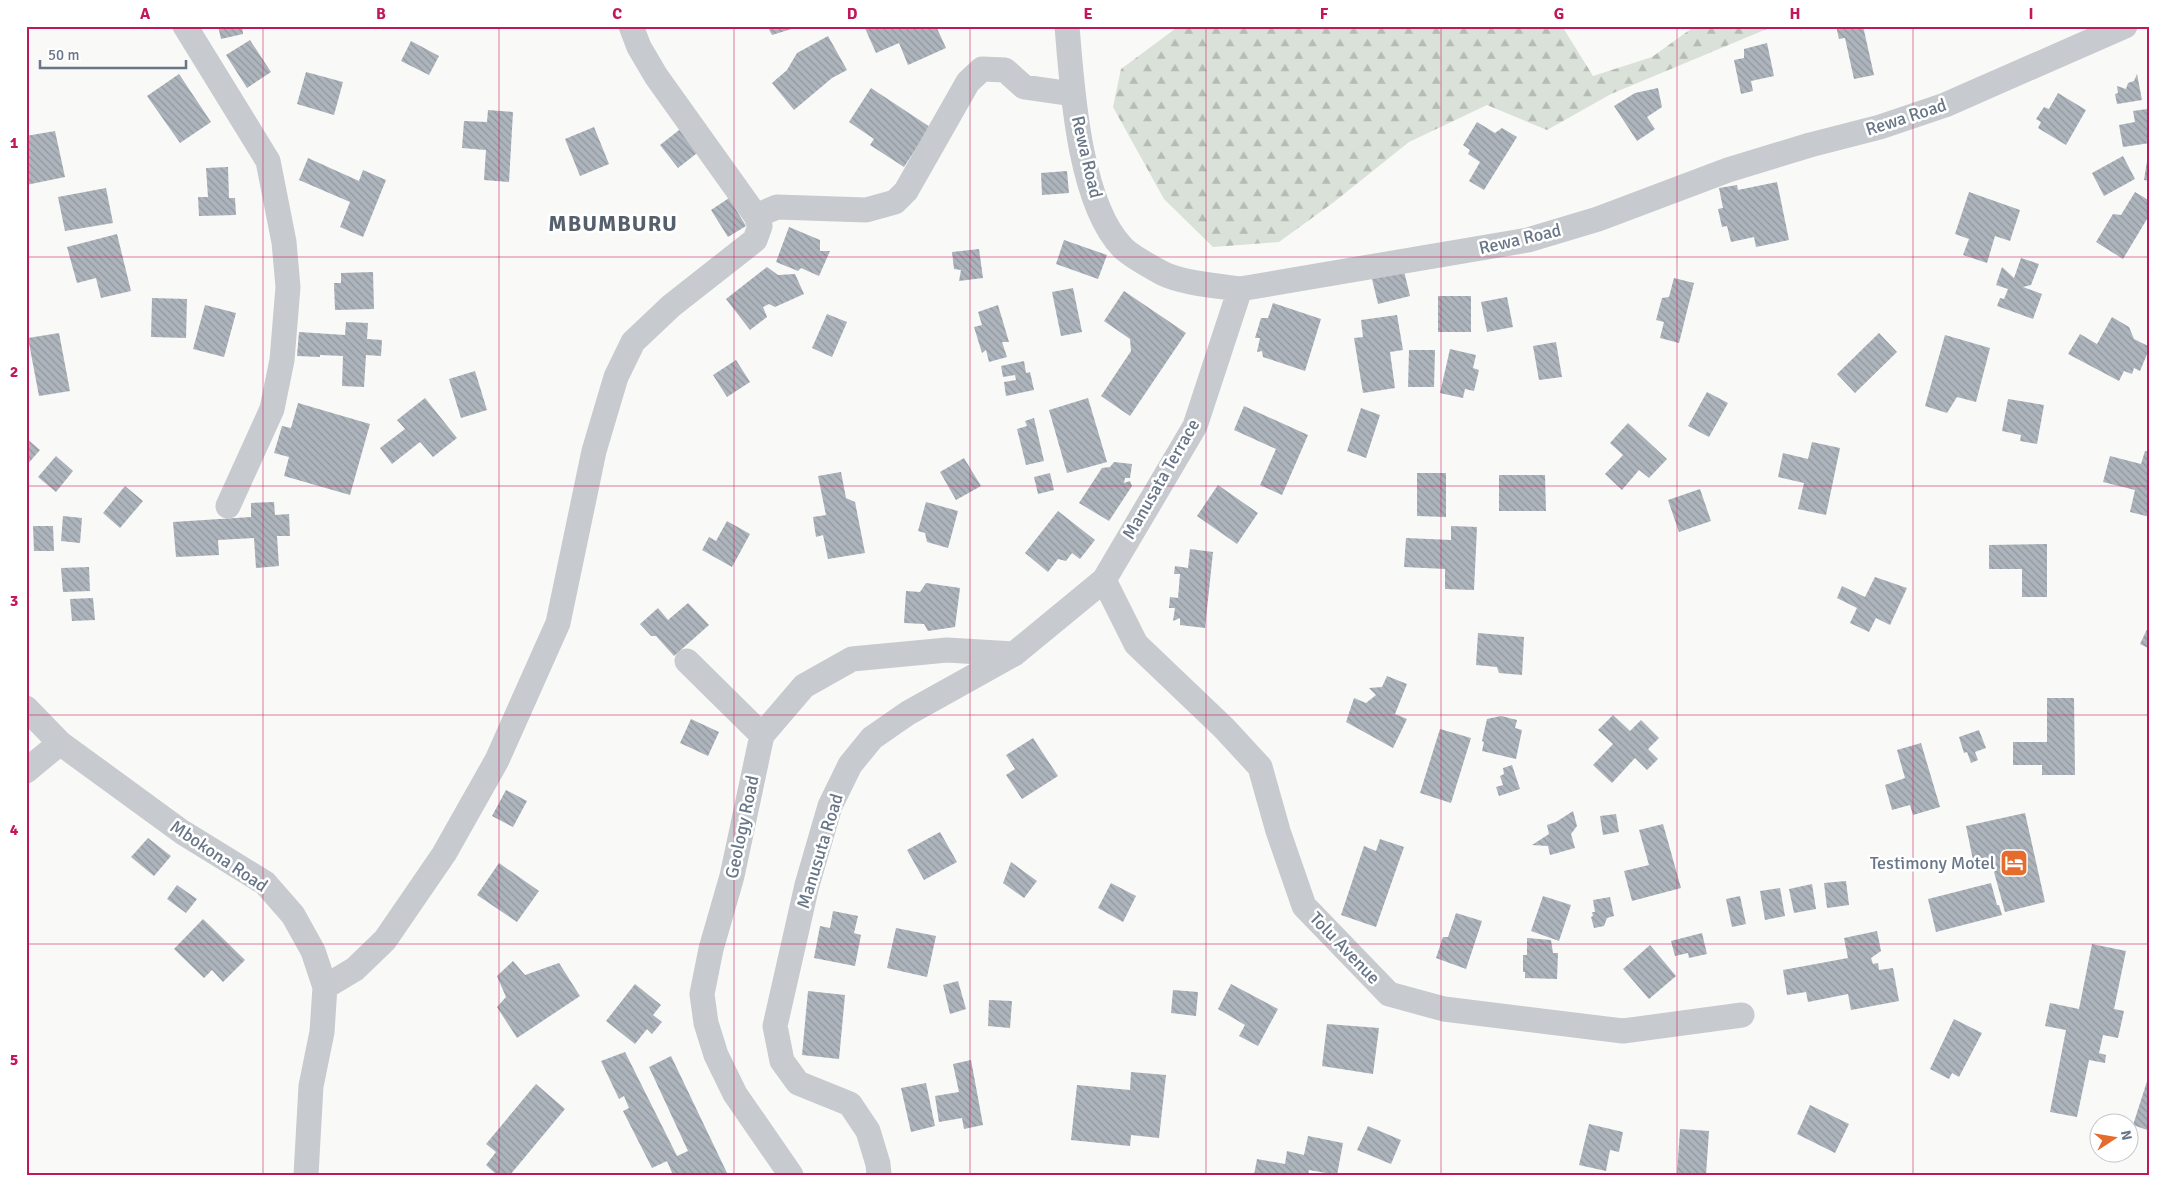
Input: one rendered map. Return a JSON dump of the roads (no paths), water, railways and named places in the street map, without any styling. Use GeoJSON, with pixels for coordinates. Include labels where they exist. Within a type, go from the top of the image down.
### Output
{"type":"FeatureCollection","features":[{"type":"Feature","properties":{"kind":"street"},"geometry":{"type":"LineString","coordinates":[[185,26],[268,161],[284,242],[288,288],[282,360],[272,409],[228,506]]}},
{"type":"Feature","properties":{"kind":"street"},"geometry":{"type":"LineString","coordinates":[[325,987],[355,970],[385,940],[444,854],[497,760],[558,623],[594,451],[616,377],[633,342],[671,306],[755,240],[760,226],[756,216],[656,76],[639,47],[631,26]]}},
{"type":"Feature","properties":{"kind":"street","name":"Rewa Road"},"geometry":{"type":"LineString","coordinates":[[1067,26],[1073,94],[1088,177],[1104,220],[1124,248],[1163,274],[1205,284],[1240,289],[1528,240],[1563,230],[1598,219],[1728,170],[1810,145],[1880,127],[1945,105],[2125,26]]}},
{"type":"Feature","properties":{"kind":"street"},"geometry":{"type":"LineString","coordinates":[[756,216],[777,207],[866,210],[895,202],[906,191],[968,82],[982,69],[1005,70],[1024,87],[1073,94]]}},
{"type":"Feature","properties":{"kind":"street","name":"Manusata Terrace"},"geometry":{"type":"LineString","coordinates":[[1104,580],[1195,426],[1240,289]]}},
{"type":"Feature","properties":{"kind":"street","name":"Manusuta Road"},"geometry":{"type":"LineString","coordinates":[[879,1175],[878,1164],[868,1130],[850,1104],[798,1083],[782,1061],[775,1026],[807,885],[830,806],[850,765],[872,738],[908,713],[1014,654],[1104,580]]}},
{"type":"Feature","properties":{"kind":"street","name":"Tolu Avenue"},"geometry":{"type":"LineString","coordinates":[[1104,580],[1136,644],[1224,728],[1260,767],[1278,831],[1304,906],[1389,994],[1444,1009],[1623,1031],[1742,1015]]}},
{"type":"Feature","properties":{"kind":"street","name":"Geology Road"},"geometry":{"type":"LineString","coordinates":[[791,1175],[735,1094],[716,1056],[706,1023],[702,994],[711,949],[732,876],[762,735],[804,686],[852,659],[947,650],[1014,654]]}},
{"type":"Feature","properties":{"kind":"street"},"geometry":{"type":"LineString","coordinates":[[687,660],[762,735]]}},
{"type":"Feature","properties":{"kind":"street","name":"Mbokona Road"},"geometry":{"type":"LineString","coordinates":[[26,708],[60,743],[182,832],[265,883],[293,915],[313,951],[325,987],[322,1032],[311,1086],[306,1175]]}},
{"type":"Feature","properties":{"kind":"street"},"geometry":{"type":"LineString","coordinates":[[26,771],[60,743]]}},
{"type":"Feature","properties":{"kind":"place","name":"Testimony Motel"},"geometry":{"type":"Point","coordinates":[2014,863]}},
{"type":"Feature","properties":{"kind":"district","name":"MBUMBURU"},"geometry":{"type":"Point","coordinates":[613,223]}}]}
